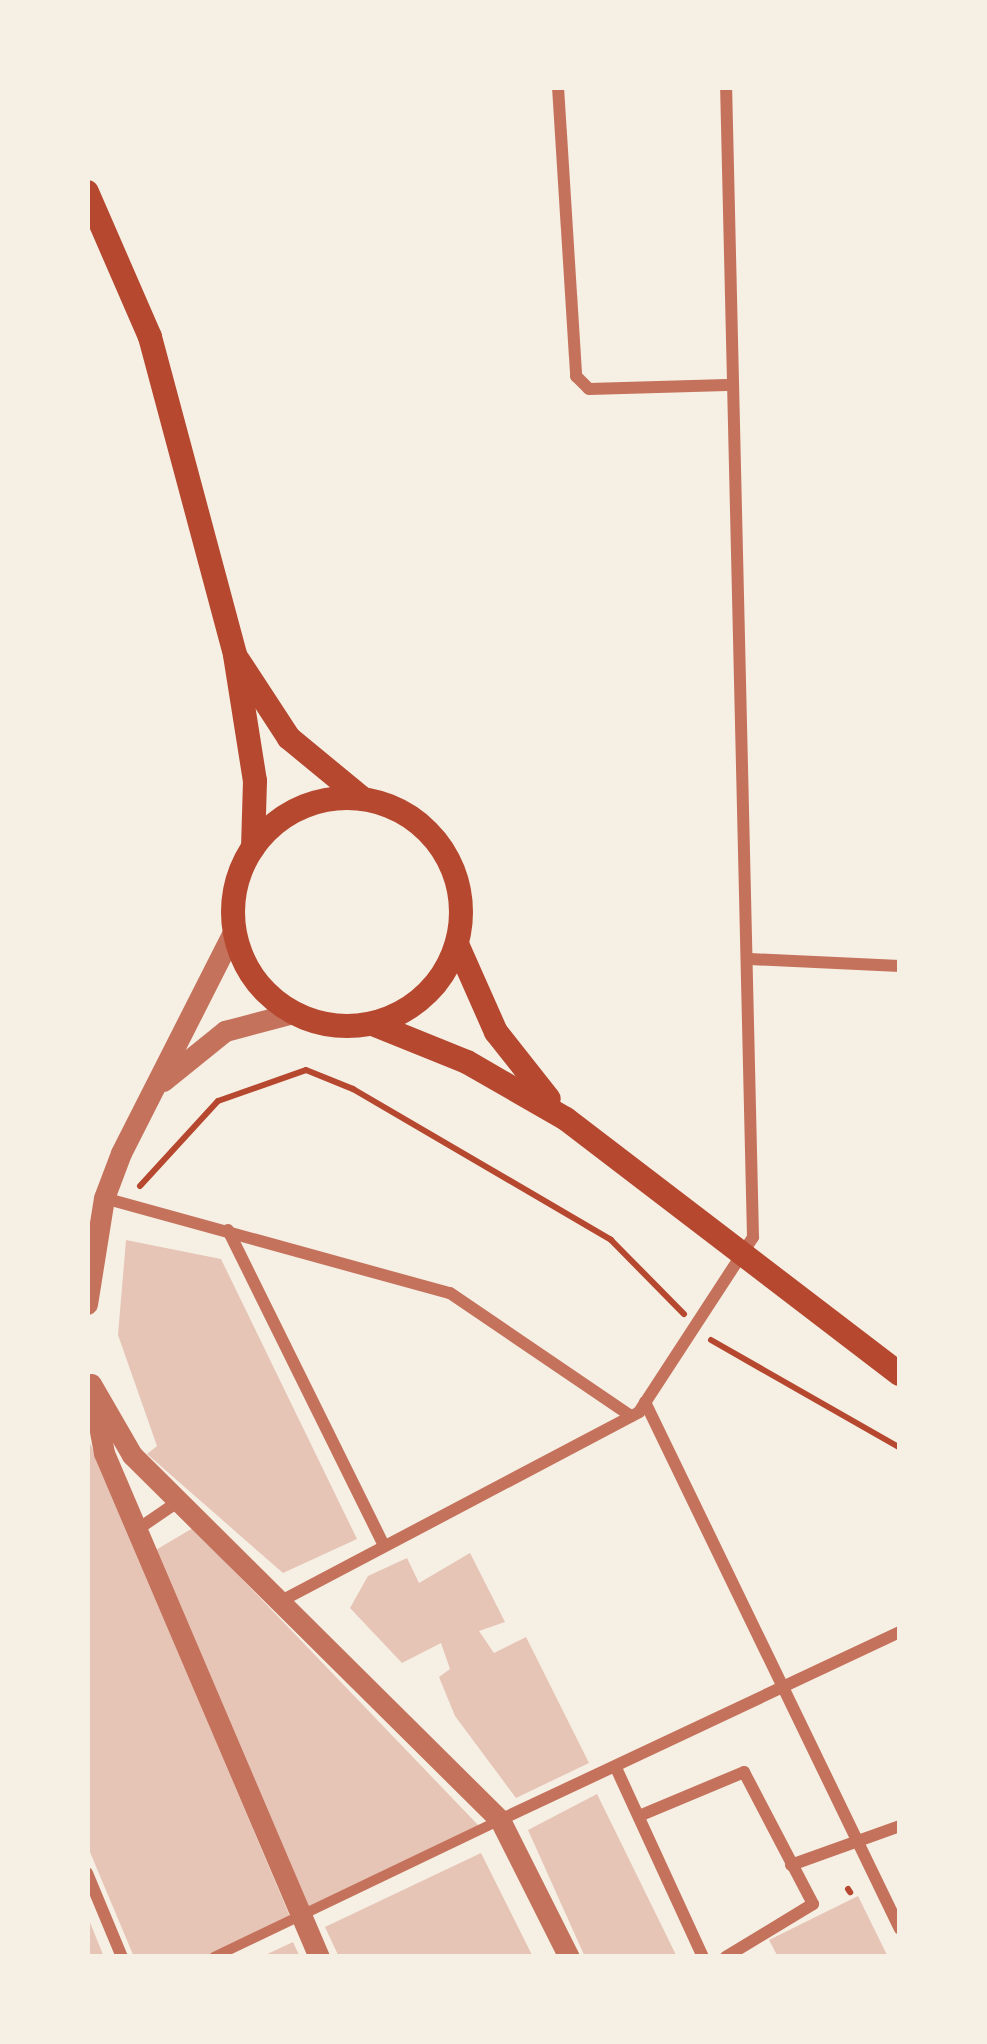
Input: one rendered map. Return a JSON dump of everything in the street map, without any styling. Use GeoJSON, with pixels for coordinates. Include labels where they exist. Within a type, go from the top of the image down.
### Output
{"type":"FeatureCollection","features":[{"type":"Feature","properties":{"kind":"main road"},"geometry":{"type":"LineString","coordinates":[[87,192],[150,337],[235,655],[254,768],[253,848],[236,888],[234,930],[254,979],[293,1013],[332,1026],[373,1024],[466,1062],[566,1120],[900,1374]]}},
{"type":"Feature","properties":{"kind":"main road"},"geometry":{"type":"LineString","coordinates":[[235,655],[290,738],[363,800],[408,816],[443,850],[461,895],[457,944],[435,986],[373,1024]]}},
{"type":"Feature","properties":{"kind":"main road"},"geometry":{"type":"LineString","coordinates":[[253,848],[301,808],[363,800]]}},
{"type":"Feature","properties":{"kind":"main road"},"geometry":{"type":"LineString","coordinates":[[457,944],[496,1032],[566,1120]]}},
{"type":"Feature","properties":{"kind":"street"},"geometry":{"type":"LineString","coordinates":[[558,87],[576,376],[589,389],[727,385]]}},
{"type":"Feature","properties":{"kind":"street"},"geometry":{"type":"LineString","coordinates":[[283,1600],[631,1416],[746,1253],[758,1216],[727,385],[726,87]]}},
{"type":"Feature","properties":{"kind":"street"},"geometry":{"type":"LineString","coordinates":[[87,1304],[104,1198],[234,930]]}},
{"type":"Feature","properties":{"kind":"street"},"geometry":{"type":"LineString","coordinates":[[750,958],[900,966]]}},
{"type":"Feature","properties":{"kind":"street"},"geometry":{"type":"LineString","coordinates":[[158,1086],[225,1031],[293,1013]]}},
{"type":"Feature","properties":{"kind":"street"},"geometry":{"type":"LineString","coordinates":[[104,1198],[450,1293],[631,1416]]}},
{"type":"Feature","properties":{"kind":"street"},"geometry":{"type":"LineString","coordinates":[[228,1230],[385,1545]]}},
{"type":"Feature","properties":{"kind":"street"},"geometry":{"type":"LineString","coordinates":[[89,1380],[132,1455],[500,1820],[569,1957]]}},
{"type":"Feature","properties":{"kind":"street"},"geometry":{"type":"LineString","coordinates":[[89,1380],[104,1453],[319,1957]]}},
{"type":"Feature","properties":{"kind":"street"},"geometry":{"type":"LineString","coordinates":[[645,1402],[900,1929]]}},
{"type":"Feature","properties":{"kind":"street"},"geometry":{"type":"LineString","coordinates":[[138,1529],[180,1501]]}},
{"type":"Feature","properties":{"kind":"street"},"geometry":{"type":"LineString","coordinates":[[214,1957],[900,1633]]}},
{"type":"Feature","properties":{"kind":"street"},"geometry":{"type":"LineString","coordinates":[[616,1771],[703,1957]]}},
{"type":"Feature","properties":{"kind":"street"},"geometry":{"type":"LineString","coordinates":[[638,1816],[744,1772],[813,1904],[726,1957]]}},
{"type":"Feature","properties":{"kind":"street"},"geometry":{"type":"LineString","coordinates":[[791,1865],[855,1838],[900,1826]]}},
{"type":"Feature","properties":{"kind":"street"},"geometry":{"type":"LineString","coordinates":[[87,1873],[122,1957]]}},
{"type":"Feature","properties":{"kind":"path"},"geometry":{"type":"LineString","coordinates":[[104,1198],[142,1185],[221,1099],[288,1072],[331,1078],[611,1240],[722,1352],[900,1448]]}},
{"type":"Feature","properties":{"kind":"building"},"geometry":{"type":"Polygon","coordinates":[[[126,1240],[221,1259],[357,1539],[283,1573],[147,1454],[157,1446],[118,1335],[126,1240]]]}},
{"type":"Feature","properties":{"kind":"building"},"geometry":{"type":"Polygon","coordinates":[[[87,1436],[291,1919],[210,1957],[134,1957],[87,1845],[87,1436]]]}},
{"type":"Feature","properties":{"kind":"building"},"geometry":{"type":"Polygon","coordinates":[[[193,1528],[479,1826],[306,1908],[154,1551],[193,1528]]]}},
{"type":"Feature","properties":{"kind":"building"},"geometry":{"type":"Polygon","coordinates":[[[470,1553],[505,1622],[479,1631],[494,1653],[526,1637],[589,1763],[516,1798],[455,1716],[439,1677],[450,1669],[441,1643],[402,1663],[350,1608],[368,1576],[407,1558],[419,1583],[470,1553]]]}},
{"type":"Feature","properties":{"kind":"building"},"geometry":{"type":"Polygon","coordinates":[[[597,1794],[677,1957],[585,1957],[528,1830],[597,1794]]]}},
{"type":"Feature","properties":{"kind":"building"},"geometry":{"type":"Polygon","coordinates":[[[481,1853],[533,1957],[339,1957],[325,1927],[481,1853]]]}},
{"type":"Feature","properties":{"kind":"building"},"geometry":{"type":"Polygon","coordinates":[[[858,1896],[888,1957],[778,1957],[769,1940],[858,1896]]]}},
{"type":"Feature","properties":{"kind":"building"},"geometry":{"type":"Polygon","coordinates":[[[87,1915],[104,1957],[87,1957],[87,1915]]]}},
{"type":"Feature","properties":{"kind":"building"},"geometry":{"type":"Polygon","coordinates":[[[293,1942],[300,1957],[261,1957],[293,1942]]]}}]}
